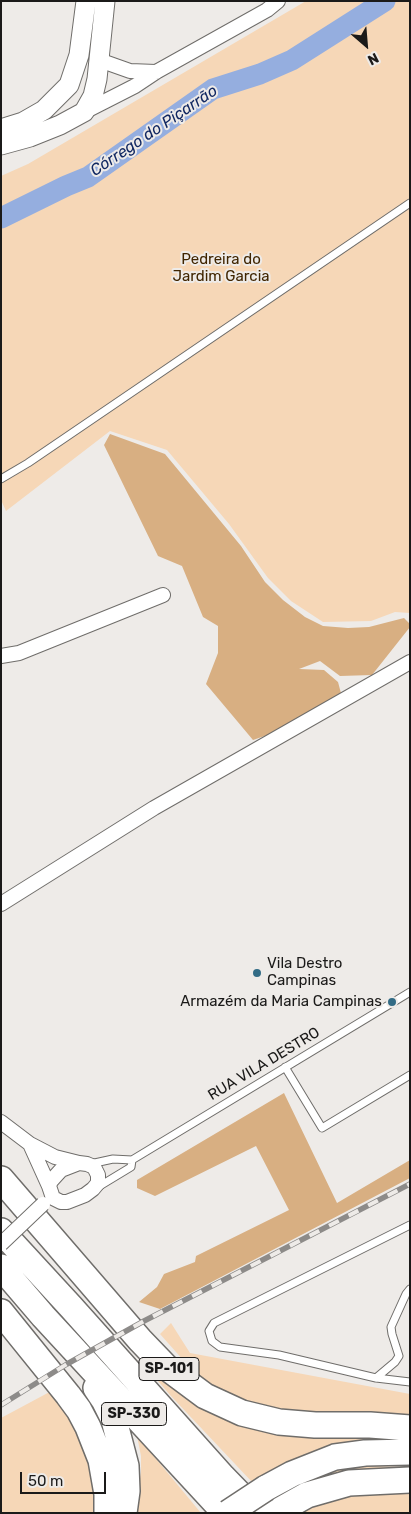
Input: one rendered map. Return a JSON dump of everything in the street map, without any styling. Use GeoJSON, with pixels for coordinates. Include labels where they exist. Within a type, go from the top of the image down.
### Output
{"type":"FeatureCollection","features":[{"type":"Feature","properties":{"kind":"highway","name":"SP-101"},"geometry":{"type":"LineString","coordinates":[[1,1179],[140,1340],[166,1367],[205,1396],[242,1413],[278,1422],[410,1428]]}},
{"type":"Feature","properties":{"kind":"highway"},"geometry":{"type":"LineString","coordinates":[[1,1211],[44,1264],[71,1307]]}},
{"type":"Feature","properties":{"kind":"highway","name":"SP-330"},"geometry":{"type":"LineString","coordinates":[[1,1231],[223,1477],[271,1512]]}},
{"type":"Feature","properties":{"kind":"highway","name":"SP-330"},"geometry":{"type":"LineString","coordinates":[[1,1267],[43,1316],[226,1513]]}},
{"type":"Feature","properties":{"kind":"highway"},"geometry":{"type":"LineString","coordinates":[[1,1312],[68,1394],[88,1427],[101,1460],[107,1494],[107,1513]]}},
{"type":"Feature","properties":{"kind":"highway"},"geometry":{"type":"LineString","coordinates":[[43,1316],[104,1400],[114,1420],[126,1466],[127,1491],[124,1513]]}},
{"type":"Feature","properties":{"kind":"highway"},"geometry":{"type":"LineString","coordinates":[[226,1513],[292,1474],[335,1457],[365,1453],[410,1452]]}},
{"type":"Feature","properties":{"kind":"highway"},"geometry":{"type":"LineString","coordinates":[[335,1457],[350,1460],[410,1462]]}},
{"type":"Feature","properties":{"kind":"highway"},"geometry":{"type":"LineString","coordinates":[[271,1512],[307,1495],[349,1483],[410,1480]]}},
{"type":"Feature","properties":{"kind":"street"},"geometry":{"type":"LineString","coordinates":[[1,129],[23,122],[44,110],[69,85],[79,55],[86,1]]}},
{"type":"Feature","properties":{"kind":"street"},"geometry":{"type":"LineString","coordinates":[[88,104],[97,79],[105,1]]}},
{"type":"Feature","properties":{"kind":"street"},"geometry":{"type":"LineString","coordinates":[[1,145],[45,131],[88,104],[134,86],[267,10],[278,1]]}},
{"type":"Feature","properties":{"kind":"street"},"geometry":{"type":"LineString","coordinates":[[99,60],[130,71],[156,72]]}},
{"type":"Feature","properties":{"kind":"street"},"geometry":{"type":"LineString","coordinates":[[69,85],[82,85],[88,104]]}},
{"type":"Feature","properties":{"kind":"street"},"geometry":{"type":"LineString","coordinates":[[1,656],[19,653],[162,596]]}},
{"type":"Feature","properties":{"kind":"street"},"geometry":{"type":"LineString","coordinates":[[1,904],[154,808],[410,662]]}},
{"type":"Feature","properties":{"kind":"street"},"geometry":{"type":"LineString","coordinates":[[1,1122],[30,1144],[55,1157],[94,1167],[98,1175],[98,1182],[93,1190],[68,1202],[61,1202],[48,1196],[30,1144]]}},
{"type":"Feature","properties":{"kind":"street"},"geometry":{"type":"LineString","coordinates":[[1,1244],[48,1196],[51,1181],[59,1171],[70,1166],[83,1164]]}},
{"type":"Feature","properties":{"kind":"lane"},"geometry":{"type":"LineString","coordinates":[[1,479],[28,463],[410,204]]}},
{"type":"Feature","properties":{"kind":"lane","name":"RUA VILA DESTRO"},"geometry":{"type":"LineString","coordinates":[[93,1190],[131,1167],[132,1160],[410,992]]}},
{"type":"Feature","properties":{"kind":"lane"},"geometry":{"type":"LineString","coordinates":[[285,1067],[322,1128],[410,1075]]}},
{"type":"Feature","properties":{"kind":"lane"},"geometry":{"type":"LineString","coordinates":[[83,1164],[113,1159],[132,1160]]}},
{"type":"Feature","properties":{"kind":"lane"},"geometry":{"type":"LineString","coordinates":[[410,1225],[214,1323],[209,1331],[212,1341],[220,1347],[287,1357],[376,1378],[410,1382]]}},
{"type":"Feature","properties":{"kind":"lane"},"geometry":{"type":"LineString","coordinates":[[376,1378],[395,1362],[398,1356],[391,1327],[410,1289]]}},
{"type":"Feature","properties":{"kind":"green space","name":"Pedreira do Jardim Garcia"},"geometry":{"type":"Polygon","coordinates":[[[306,1],[410,1],[410,613],[395,612],[371,621],[323,622],[291,601],[268,578],[229,524],[167,450],[110,431],[6,511],[1,500],[1,176],[28,164],[306,1]]]}},
{"type":"Feature","properties":{"kind":"green space"},"geometry":{"type":"Polygon","coordinates":[[[171,1323],[190,1353],[410,1394],[410,1421],[302,1414],[256,1406],[208,1388],[160,1334],[171,1323]]]}},
{"type":"Feature","properties":{"kind":"green space"},"geometry":{"type":"Polygon","coordinates":[[[136,1344],[205,1402],[410,1439],[276,1469],[252,1482],[170,1395],[129,1347],[136,1344]]]}},
{"type":"Feature","properties":{"kind":"green space"},"geometry":{"type":"Polygon","coordinates":[[[57,1388],[83,1428],[102,1513],[1,1513],[1,1418],[57,1388]]]}},
{"type":"Feature","properties":{"kind":"green space"},"geometry":{"type":"Polygon","coordinates":[[[137,1436],[201,1513],[135,1513],[141,1472],[141,1456],[137,1436]]]}},
{"type":"Feature","properties":{"kind":"green space"},"geometry":{"type":"Polygon","coordinates":[[[348,1467],[410,1467],[410,1474],[279,1499],[291,1485],[323,1473],[348,1467]]]}},
{"type":"Feature","properties":{"kind":"green space"},"geometry":{"type":"Polygon","coordinates":[[[410,1487],[410,1513],[292,1513],[358,1489],[410,1487]]]}},
{"type":"Feature","properties":{"kind":"shaded area"},"geometry":{"type":"Polygon","coordinates":[[[110,434],[165,454],[241,546],[265,582],[283,600],[305,617],[323,626],[348,628],[369,627],[404,618],[410,624],[410,627],[372,675],[340,676],[320,661],[299,669],[324,670],[338,682],[342,697],[285,729],[253,740],[206,684],[218,653],[218,626],[203,617],[182,566],[158,556],[104,445],[110,434]]]}},
{"type":"Feature","properties":{"kind":"shaded area"},"geometry":{"type":"Polygon","coordinates":[[[284,1093],[337,1203],[410,1160],[410,1178],[160,1309],[139,1302],[157,1287],[164,1274],[195,1262],[196,1256],[289,1210],[256,1146],[155,1196],[137,1188],[137,1180],[284,1093]]]}},
{"type":"Feature","properties":{"kind":"waterway","name":"Córrego do Piçarrão"},"geometry":{"type":"LineString","coordinates":[[1,218],[88,177],[213,89],[260,74],[292,60],[385,1]]}},
{"type":"Feature","properties":{"kind":"railway"},"geometry":{"type":"LineString","coordinates":[[1,1405],[67,1364],[144,1321],[410,1184]]}},
{"type":"Feature","properties":{"kind":"place","name":"Vila Destro Campinas"},"geometry":{"type":"Point","coordinates":[257,973]}},
{"type":"Feature","properties":{"kind":"place","name":"Armazém da Maria Campinas"},"geometry":{"type":"Point","coordinates":[392,1002]}}]}
